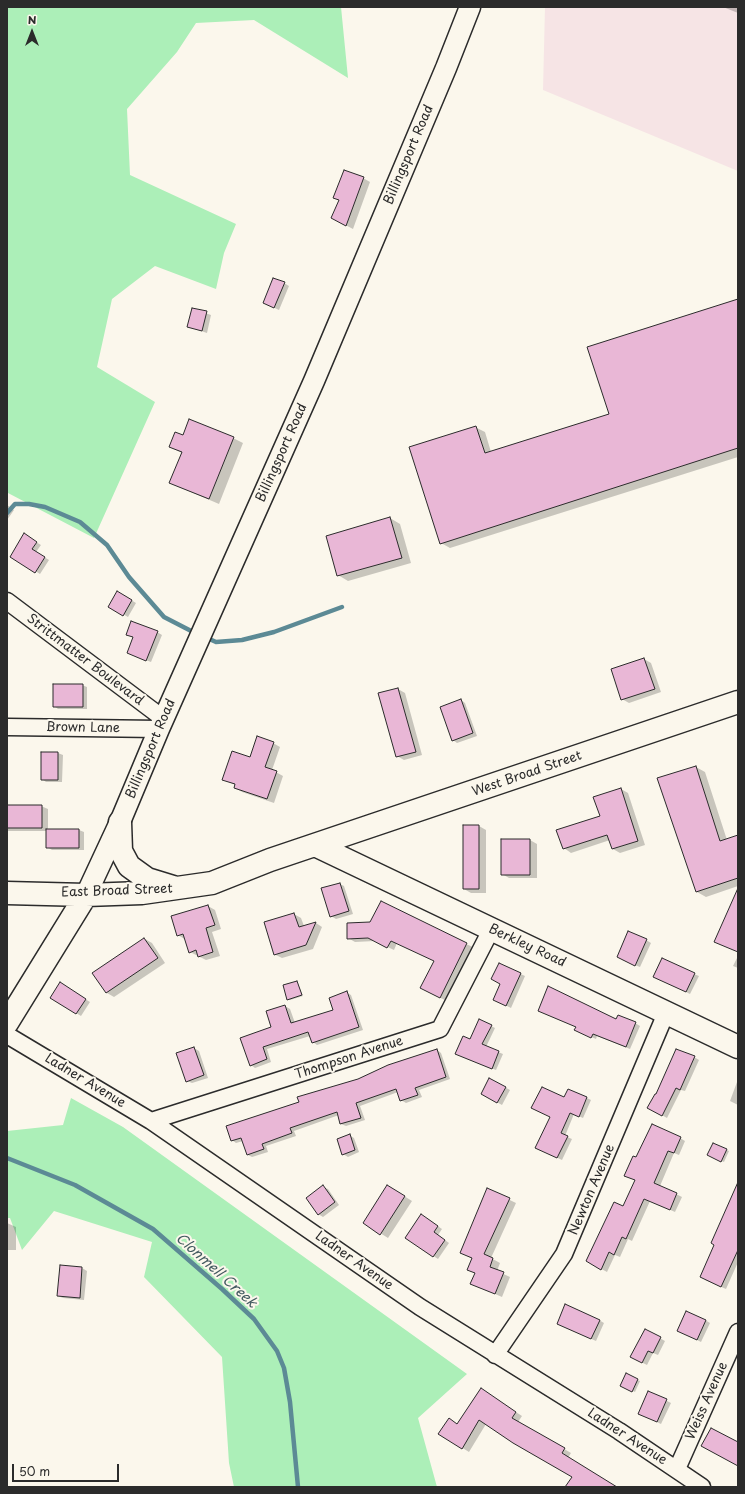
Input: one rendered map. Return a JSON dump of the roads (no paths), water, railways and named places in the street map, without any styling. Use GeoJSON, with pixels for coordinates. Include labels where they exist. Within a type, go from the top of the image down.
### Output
{"type":"FeatureCollection","features":[{"type":"Feature","properties":{"kind":"main road","name":"West Broad Street"},"geometry":{"type":"LineString","coordinates":[[315,845],[738,702]]}},
{"type":"Feature","properties":{"kind":"main road"},"geometry":{"type":"LineString","coordinates":[[120,822],[122,851],[129,866],[147,879],[180,889]]}},
{"type":"Feature","properties":{"kind":"main road","name":"East Broad Street"},"geometry":{"type":"LineString","coordinates":[[7,893],[86,895],[180,889],[212,883],[315,845]]}},
{"type":"Feature","properties":{"kind":"main road","name":"Berkley Road"},"geometry":{"type":"LineString","coordinates":[[315,845],[738,1047]]}},
{"type":"Feature","properties":{"kind":"main road"},"geometry":{"type":"LineString","coordinates":[[7,1023],[86,895]]}},
{"type":"Feature","properties":{"kind":"street","name":"Billingsport Road"},"geometry":{"type":"LineString","coordinates":[[86,895],[120,822],[161,724],[314,381],[446,68],[470,7]]}},
{"type":"Feature","properties":{"kind":"street","name":"Strittmatter Boulevard"},"geometry":{"type":"LineString","coordinates":[[7,601],[161,724]]}},
{"type":"Feature","properties":{"kind":"street","name":"Brown Lane"},"geometry":{"type":"LineString","coordinates":[[7,727],[161,724]]}},
{"type":"Feature","properties":{"kind":"street","name":"Thompson Avenue"},"geometry":{"type":"LineString","coordinates":[[151,1121],[440,1029],[491,930]]}},
{"type":"Feature","properties":{"kind":"street","name":"Newton Avenue"},"geometry":{"type":"LineString","coordinates":[[495,1355],[564,1254],[666,1013]]}},
{"type":"Feature","properties":{"kind":"street","name":"Ladner Avenue"},"geometry":{"type":"LineString","coordinates":[[7,1035],[151,1121],[420,1307],[619,1431],[702,1487]]}},
{"type":"Feature","properties":{"kind":"street","name":"Weiss Avenue"},"geometry":{"type":"LineString","coordinates":[[677,1470],[738,1332]]}},
{"type":"Feature","properties":{"kind":"waterway"},"geometry":{"type":"LineString","coordinates":[[7,513],[15,504],[29,504],[45,507],[80,522],[107,545],[129,577],[164,617],[197,634]]}},
{"type":"Feature","properties":{"kind":"waterway"},"geometry":{"type":"LineString","coordinates":[[205,637],[216,642],[242,640],[274,632],[342,607]]}},
{"type":"Feature","properties":{"kind":"waterway","name":"Clonmell Creek"},"geometry":{"type":"LineString","coordinates":[[7,1158],[75,1185],[153,1229],[254,1319],[277,1351],[284,1368],[290,1402],[298,1487]]}}]}
